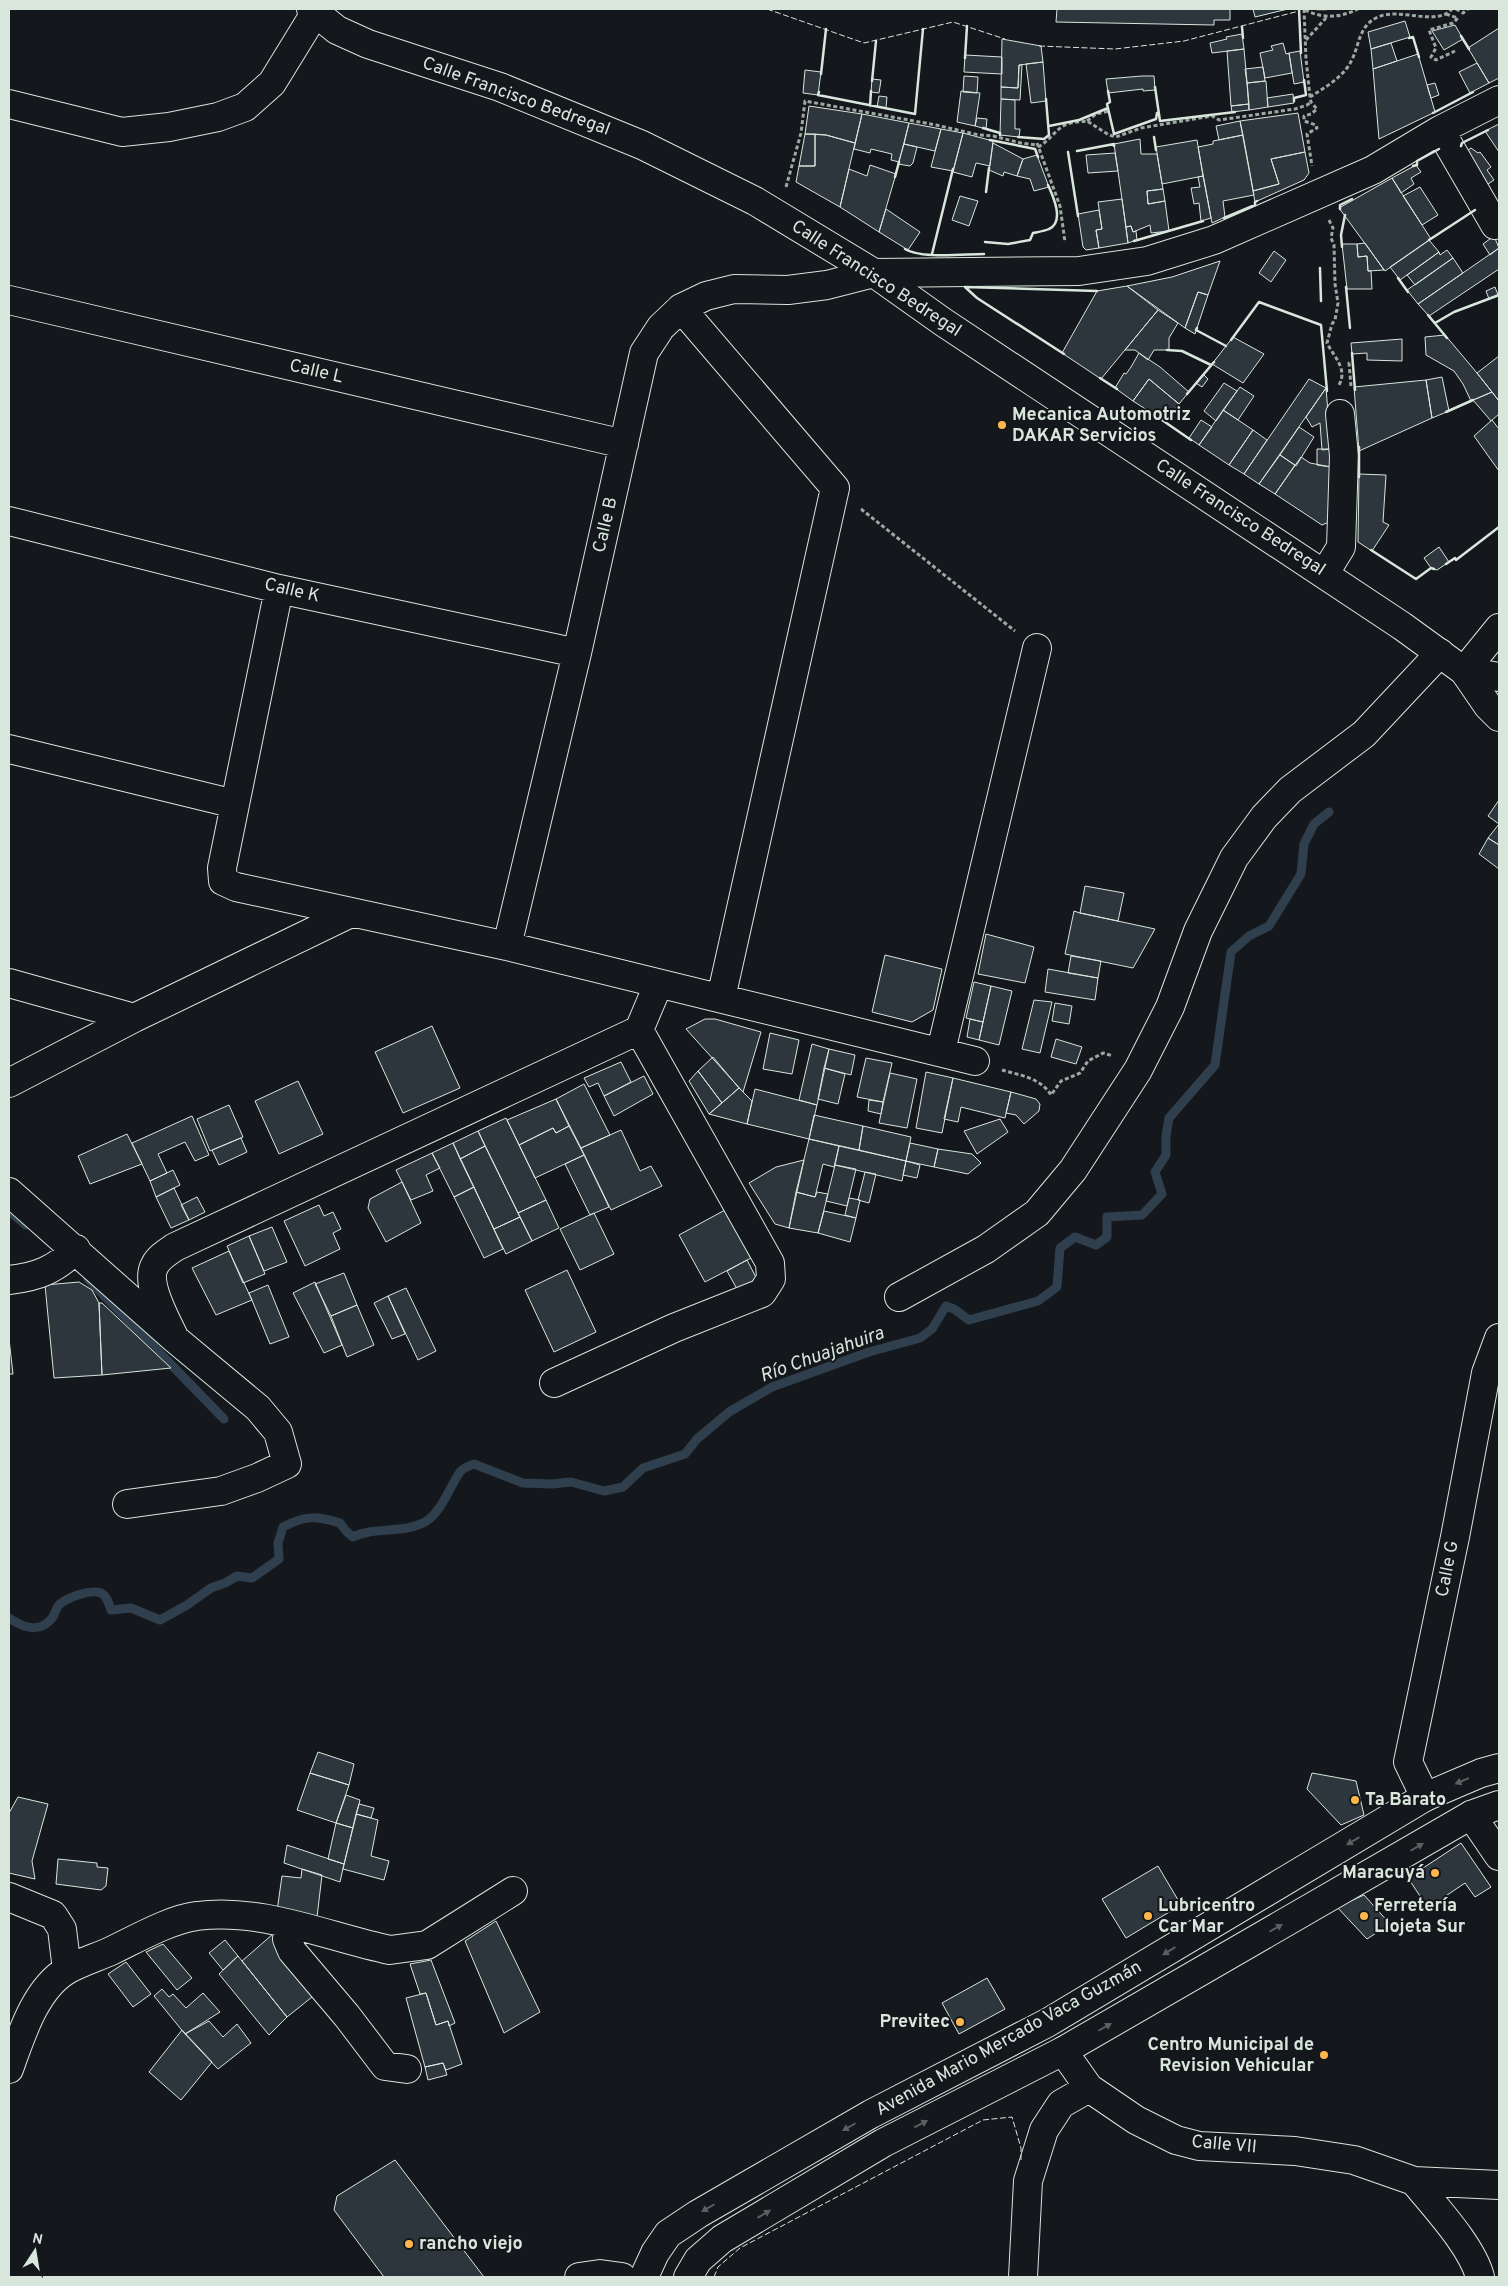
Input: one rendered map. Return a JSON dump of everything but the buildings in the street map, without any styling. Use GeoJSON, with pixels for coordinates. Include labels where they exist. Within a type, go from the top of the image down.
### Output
{"type":"FeatureCollection","features":[{"type":"Feature","properties":{"kind":"street"},"geometry":{"type":"LineString","coordinates":[[9,104],[122,132],[218,117],[245,107],[272,83],[313,11]]}},
{"type":"Feature","properties":{"kind":"street","name":"Calle Francisco Bedregal"},"geometry":{"type":"LineString","coordinates":[[313,11],[337,30],[368,44],[500,87],[642,145],[755,201],[874,273],[1045,390],[1325,573],[1464,671]]}},
{"type":"Feature","properties":{"kind":"street","name":"Calle B"},"geometry":{"type":"LineString","coordinates":[[507,946],[577,653],[644,353],[661,327],[681,308],[706,296],[734,289],[788,290],[827,285],[874,273],[1078,272],[1148,261],[1214,240],[1373,170],[1440,130],[1499,100]]}},
{"type":"Feature","properties":{"kind":"street"},"geometry":{"type":"LineString","coordinates":[[1440,130],[1495,225]]}},
{"type":"Feature","properties":{"kind":"street","name":"Calle L"},"geometry":{"type":"LineString","coordinates":[[9,300],[624,444]]}},
{"type":"Feature","properties":{"kind":"street"},"geometry":{"type":"LineString","coordinates":[[681,308],[836,488],[721,998]]}},
{"type":"Feature","properties":{"kind":"street"},"geometry":{"type":"LineString","coordinates":[[1325,573],[1341,547],[1344,456],[1340,414]]}},
{"type":"Feature","properties":{"kind":"street","name":"Calle K"},"geometry":{"type":"LineString","coordinates":[[9,521],[280,589],[577,653]]}},
{"type":"Feature","properties":{"kind":"street"},"geometry":{"type":"LineString","coordinates":[[280,589],[222,868],[223,881],[236,887],[507,946],[975,1061]]}},
{"type":"Feature","properties":{"kind":"street"},"geometry":{"type":"LineString","coordinates":[[1464,671],[1499,628]]}},
{"type":"Feature","properties":{"kind":"street"},"geometry":{"type":"LineString","coordinates":[[941,1052],[1036,648]]}},
{"type":"Feature","properties":{"kind":"street"},"geometry":{"type":"LineString","coordinates":[[899,1297],[986,1249],[1037,1213],[1072,1170],[1138,1070],[1170,1007],[1198,932],[1234,858],[1264,817],[1290,790],[1364,734],[1440,653]]}},
{"type":"Feature","properties":{"kind":"street"},"geometry":{"type":"LineString","coordinates":[[1464,671],[1499,677]]}},
{"type":"Feature","properties":{"kind":"street"},"geometry":{"type":"LineString","coordinates":[[1464,671],[1488,706],[1499,717]]}},
{"type":"Feature","properties":{"kind":"street"},"geometry":{"type":"LineString","coordinates":[[9,749],[235,804]]}},
{"type":"Feature","properties":{"kind":"street"},"geometry":{"type":"LineString","coordinates":[[9,1084],[134,1018],[351,913]]}},
{"type":"Feature","properties":{"kind":"street"},"geometry":{"type":"LineString","coordinates":[[9,983],[134,1018]]}},
{"type":"Feature","properties":{"kind":"street"},"geometry":{"type":"LineString","coordinates":[[175,1339],[152,1283],[154,1267],[162,1256],[175,1247],[639,1030],[658,984]]}},
{"type":"Feature","properties":{"kind":"street"},"geometry":{"type":"LineString","coordinates":[[554,1383],[674,1328],[746,1301],[762,1293],[772,1280],[770,1263],[639,1030]]}},
{"type":"Feature","properties":{"kind":"street"},"geometry":{"type":"LineString","coordinates":[[9,1192],[76,1249],[175,1339],[258,1408],[278,1432],[287,1464],[257,1478],[221,1491],[127,1504]]}},
{"type":"Feature","properties":{"kind":"street"},"geometry":{"type":"LineString","coordinates":[[9,1280],[32,1278],[52,1268],[76,1249]]}},
{"type":"Feature","properties":{"kind":"street","name":"Calle G"},"geometry":{"type":"LineString","coordinates":[[1425,1797],[1408,1762],[1486,1373],[1499,1338]]}},
{"type":"Feature","properties":{"kind":"street","name":"Avenida Mario Mercado Vaca Guzmán"},"geometry":{"type":"LineString","coordinates":[[644,2277],[655,2253],[668,2234],[698,2214],[871,2114],[1047,2023],[1425,1797],[1481,1773],[1499,1768]]}},
{"type":"Feature","properties":{"kind":"street"},"geometry":{"type":"LineString","coordinates":[[1425,1797],[1471,1815],[1499,1856]]}},
{"type":"Feature","properties":{"kind":"street","name":"Avenida Mario Mercado Vaca Guzmán"},"geometry":{"type":"LineString","coordinates":[[688,2277],[698,2260],[722,2239],[883,2143],[1063,2052],[1471,1815],[1499,1805]]}},
{"type":"Feature","properties":{"kind":"street"},"geometry":{"type":"LineString","coordinates":[[9,2069],[20,2036],[48,1986],[67,1970],[153,1931],[196,1916],[237,1915],[289,1925],[390,1950],[408,1949],[434,1941],[513,1891]]}},
{"type":"Feature","properties":{"kind":"street"},"geometry":{"type":"LineString","coordinates":[[9,1897],[53,1915],[62,1929],[67,1970]]}},
{"type":"Feature","properties":{"kind":"street"},"geometry":{"type":"LineString","coordinates":[[289,1925],[287,1939],[292,1951],[347,2016],[385,2066],[407,2069]]}},
{"type":"Feature","properties":{"kind":"street","name":"Calle VII"},"geometry":{"type":"LineString","coordinates":[[1047,2023],[1063,2052],[1089,2088],[1136,2120],[1176,2140],[1198,2146],[1295,2151],[1354,2160],[1414,2181],[1499,2185]]}},
{"type":"Feature","properties":{"kind":"street"},"geometry":{"type":"LineString","coordinates":[[1023,2277],[1028,2181],[1044,2130],[1061,2104],[1089,2088]]}},
{"type":"Feature","properties":{"kind":"street"},"geometry":{"type":"LineString","coordinates":[[1414,2181],[1448,2223],[1477,2265],[1480,2277]]}},
{"type":"Feature","properties":{"kind":"street"},"geometry":{"type":"LineString","coordinates":[[579,2277],[600,2274],[622,2277]]}},
{"type":"Feature","properties":{"kind":"path"},"geometry":{"type":"LineString","coordinates":[[1340,414],[1331,400],[1332,393],[1341,381],[1341,366],[1328,343],[1332,324],[1336,320],[1338,303],[1335,284],[1334,245],[1331,238],[1333,228],[1313,173],[1307,134],[1317,128],[1316,124],[1304,122],[1304,116],[1317,109],[1311,102],[1310,97],[1304,9],[1327,17],[1342,15],[1358,9]]}},
{"type":"Feature","properties":{"kind":"path"},"geometry":{"type":"LineString","coordinates":[[1446,14],[1454,9],[1463,13],[1468,9]]}},
{"type":"Feature","properties":{"kind":"path"},"geometry":{"type":"LineString","coordinates":[[1310,97],[1329,85],[1347,69],[1368,22],[1387,13],[1422,16],[1446,14],[1458,18],[1453,23],[1429,30],[1436,48],[1431,57],[1436,60],[1455,51]]}},
{"type":"Feature","properties":{"kind":"path"},"geometry":{"type":"LineString","coordinates":[[1306,40],[1327,17]]}},
{"type":"Feature","properties":{"kind":"path"},"geometry":{"type":"LineString","coordinates":[[789,182],[805,101],[1037,145],[1046,143],[1055,132],[1066,124],[1087,121],[1096,114],[1109,110]]}},
{"type":"Feature","properties":{"kind":"path"},"geometry":{"type":"LineString","coordinates":[[1087,121],[1108,135],[1116,137],[1159,124],[1212,116],[1219,120],[1248,116],[1295,109],[1307,106],[1311,102]]}},
{"type":"Feature","properties":{"kind":"path"},"geometry":{"type":"LineString","coordinates":[[1037,145],[1060,206],[1065,238]]}},
{"type":"Feature","properties":{"kind":"path"},"geometry":{"type":"LineString","coordinates":[[1351,389],[1349,363],[1353,362]]}},
{"type":"Feature","properties":{"kind":"path"},"geometry":{"type":"LineString","coordinates":[[836,488],[1036,648]]}},
{"type":"Feature","properties":{"kind":"path"},"geometry":{"type":"LineString","coordinates":[[975,1061],[1036,1081],[1046,1087],[1051,1095],[1061,1081],[1080,1073],[1088,1061],[1103,1053],[1116,1057]]}},
{"type":"Feature","properties":{"kind":"waterway","name":"Río Chuajahuira"},"geometry":{"type":"LineString","coordinates":[[9,1618],[26,1627],[43,1626],[53,1617],[59,1605],[64,1601],[80,1594],[96,1592],[105,1596],[111,1610],[131,1608],[160,1620],[187,1605],[211,1588],[237,1576],[252,1578],[279,1559],[278,1543],[283,1527],[298,1520],[318,1518],[340,1523],[353,1537],[371,1532],[417,1526],[431,1518],[460,1472],[474,1464],[523,1483],[552,1484],[571,1482],[604,1491],[623,1487],[643,1468],[685,1454],[697,1439],[729,1412],[772,1387],[869,1352],[920,1338],[932,1329],[946,1306],[954,1309],[969,1320],[1038,1301],[1057,1287],[1060,1248],[1075,1237],[1096,1245],[1107,1237],[1107,1217],[1142,1215],[1162,1194],[1155,1172],[1166,1155],[1166,1136],[1169,1118],[1215,1065],[1231,952],[1249,936],[1269,926],[1301,874],[1304,844],[1314,824],[1329,812]]}},
{"type":"Feature","properties":{"kind":"waterway"},"geometry":{"type":"LineString","coordinates":[[9,1211],[26,1225]]}},
{"type":"Feature","properties":{"kind":"waterway"},"geometry":{"type":"LineString","coordinates":[[88,1279],[224,1419]]}},
{"type":"Feature","properties":{"kind":"fence"},"geometry":{"type":"LineString","coordinates":[[767,9],[864,43],[953,22],[1005,39]]}},
{"type":"Feature","properties":{"kind":"fence"},"geometry":{"type":"LineString","coordinates":[[1039,46],[1115,49],[1184,41],[1299,11]]}},
{"type":"Feature","properties":{"kind":"fence"},"geometry":{"type":"LineString","coordinates":[[714,2277],[718,2267],[740,2248],[983,2120],[1012,2117],[1021,2148],[1021,2160]]}},
{"type":"Feature","properties":{"kind":"wall"},"geometry":{"type":"LineString","coordinates":[[1299,9],[1301,53]]}},
{"type":"Feature","properties":{"kind":"wall"},"geometry":{"type":"LineString","coordinates":[[1317,9],[1326,9]]}},
{"type":"Feature","properties":{"kind":"wall"},"geometry":{"type":"LineString","coordinates":[[965,58],[967,26]]}},
{"type":"Feature","properties":{"kind":"wall"},"geometry":{"type":"LineString","coordinates":[[1242,27],[1243,38]]}},
{"type":"Feature","properties":{"kind":"wall"},"geometry":{"type":"LineString","coordinates":[[821,74],[826,29]]}},
{"type":"Feature","properties":{"kind":"wall"},"geometry":{"type":"LineString","coordinates":[[819,92],[818,95],[915,114],[923,29]]}},
{"type":"Feature","properties":{"kind":"wall"},"geometry":{"type":"LineString","coordinates":[[1461,36],[1469,49]]}},
{"type":"Feature","properties":{"kind":"wall"},"geometry":{"type":"LineString","coordinates":[[1409,38],[1413,37],[1419,57]]}},
{"type":"Feature","properties":{"kind":"wall"},"geometry":{"type":"LineString","coordinates":[[872,81],[876,41]]}},
{"type":"Feature","properties":{"kind":"wall"},"geometry":{"type":"LineString","coordinates":[[1294,101],[1294,98],[1306,95],[1304,80]]}},
{"type":"Feature","properties":{"kind":"wall"},"geometry":{"type":"LineString","coordinates":[[1155,87],[1160,121],[1235,112]]}},
{"type":"Feature","properties":{"kind":"wall"},"geometry":{"type":"LineString","coordinates":[[870,106],[871,91]]}},
{"type":"Feature","properties":{"kind":"wall"},"geometry":{"type":"LineString","coordinates":[[1108,91],[1110,102],[1107,104],[1114,134],[1156,119],[1157,113]]}},
{"type":"Feature","properties":{"kind":"wall"},"geometry":{"type":"LineString","coordinates":[[1433,113],[1473,92]]}},
{"type":"Feature","properties":{"kind":"wall"},"geometry":{"type":"LineString","coordinates":[[1018,137],[1044,139],[1049,135],[1046,99]]}},
{"type":"Feature","properties":{"kind":"wall"},"geometry":{"type":"LineString","coordinates":[[1049,126],[1079,120],[1108,108]]}},
{"type":"Feature","properties":{"kind":"wall"},"geometry":{"type":"LineString","coordinates":[[983,128],[1000,133],[1000,135]]}},
{"type":"Feature","properties":{"kind":"wall"},"geometry":{"type":"LineString","coordinates":[[1461,146],[1462,143],[1488,130]]}},
{"type":"Feature","properties":{"kind":"wall"},"geometry":{"type":"LineString","coordinates":[[1154,137],[1156,150]]}},
{"type":"Feature","properties":{"kind":"wall"},"geometry":{"type":"LineString","coordinates":[[990,140],[1035,149],[1038,157]]}},
{"type":"Feature","properties":{"kind":"wall"},"geometry":{"type":"LineString","coordinates":[[1077,151],[1114,144],[1114,146]]}},
{"type":"Feature","properties":{"kind":"wall"},"geometry":{"type":"LineString","coordinates":[[1413,166],[1417,165],[1417,161],[1439,149]]}},
{"type":"Feature","properties":{"kind":"wall"},"geometry":{"type":"LineString","coordinates":[[1068,152],[1078,216]]}},
{"type":"Feature","properties":{"kind":"wall"},"geometry":{"type":"LineString","coordinates":[[895,177],[899,162]]}},
{"type":"Feature","properties":{"kind":"wall"},"geometry":{"type":"LineString","coordinates":[[986,192],[989,168]]}},
{"type":"Feature","properties":{"kind":"wall"},"geometry":{"type":"LineString","coordinates":[[932,254],[953,169]]}},
{"type":"Feature","properties":{"kind":"wall"},"geometry":{"type":"LineString","coordinates":[[985,242],[1008,244],[1030,240],[1033,233],[1047,230],[1054,226],[1057,215],[1056,208],[1048,185]]}},
{"type":"Feature","properties":{"kind":"wall"},"geometry":{"type":"LineString","coordinates":[[1340,209],[1340,205],[1352,199]]}},
{"type":"Feature","properties":{"kind":"wall"},"geometry":{"type":"LineString","coordinates":[[1224,218],[1255,205],[1257,201]]}},
{"type":"Feature","properties":{"kind":"wall"},"geometry":{"type":"LineString","coordinates":[[1429,240],[1475,210]]}},
{"type":"Feature","properties":{"kind":"wall"},"geometry":{"type":"LineString","coordinates":[[1342,247],[1341,235],[1345,215]]}},
{"type":"Feature","properties":{"kind":"wall"},"geometry":{"type":"LineString","coordinates":[[1134,241],[1203,221]]}},
{"type":"Feature","properties":{"kind":"wall"},"geometry":{"type":"LineString","coordinates":[[905,249],[932,255],[984,254]]}},
{"type":"Feature","properties":{"kind":"wall"},"geometry":{"type":"LineString","coordinates":[[1320,268],[1321,301]]}},
{"type":"Feature","properties":{"kind":"wall"},"geometry":{"type":"LineString","coordinates":[[1398,278],[1408,292]]}},
{"type":"Feature","properties":{"kind":"wall"},"geometry":{"type":"LineString","coordinates":[[965,287],[977,298],[1064,354]]}},
{"type":"Feature","properties":{"kind":"wall"},"geometry":{"type":"LineString","coordinates":[[965,287],[1097,291]]}},
{"type":"Feature","properties":{"kind":"wall"},"geometry":{"type":"LineString","coordinates":[[1346,287],[1350,328]]}},
{"type":"Feature","properties":{"kind":"wall"},"geometry":{"type":"LineString","coordinates":[[1435,323],[1454,312],[1499,295]]}},
{"type":"Feature","properties":{"kind":"wall"},"geometry":{"type":"LineString","coordinates":[[1231,340],[1259,302],[1321,325],[1327,391]]}},
{"type":"Feature","properties":{"kind":"wall"},"geometry":{"type":"LineString","coordinates":[[1428,315],[1447,338]]}},
{"type":"Feature","properties":{"kind":"wall"},"geometry":{"type":"LineString","coordinates":[[1197,328],[1196,330],[1226,346]]}},
{"type":"Feature","properties":{"kind":"wall"},"geometry":{"type":"LineString","coordinates":[[1167,350],[1182,351],[1211,365]]}},
{"type":"Feature","properties":{"kind":"wall"},"geometry":{"type":"LineString","coordinates":[[1352,353],[1355,390]]}},
{"type":"Feature","properties":{"kind":"wall"},"geometry":{"type":"LineString","coordinates":[[1187,394],[1214,362]]}},
{"type":"Feature","properties":{"kind":"wall"},"geometry":{"type":"LineString","coordinates":[[1100,378],[1117,389]]}},
{"type":"Feature","properties":{"kind":"wall"},"geometry":{"type":"LineString","coordinates":[[1446,412],[1473,400]]}},
{"type":"Feature","properties":{"kind":"wall"},"geometry":{"type":"LineString","coordinates":[[1162,420],[1191,440]]}},
{"type":"Feature","properties":{"kind":"wall"},"geometry":{"type":"LineString","coordinates":[[1359,447],[1359,477]]}},
{"type":"Feature","properties":{"kind":"wall"},"geometry":{"type":"LineString","coordinates":[[1446,564],[1455,558],[1456,560],[1499,527]]}},
{"type":"Feature","properties":{"kind":"wall"},"geometry":{"type":"LineString","coordinates":[[1371,550],[1416,579],[1431,568],[1434,569]]}},
{"type":"Feature","properties":{"kind":"place","name":"Mecanica Automotriz DAKAR Servicios"},"geometry":{"type":"Point","coordinates":[1002,425]}},
{"type":"Feature","properties":{"kind":"place","name":"Ta Barato"},"geometry":{"type":"Point","coordinates":[1355,1800]}},
{"type":"Feature","properties":{"kind":"place","name":"Maracuyá"},"geometry":{"type":"Point","coordinates":[1435,1873]}},
{"type":"Feature","properties":{"kind":"place","name":"Lubricentro Car Mar"},"geometry":{"type":"Point","coordinates":[1148,1916]}},
{"type":"Feature","properties":{"kind":"place","name":"Ferretería Llojeta Sur"},"geometry":{"type":"Point","coordinates":[1364,1916]}},
{"type":"Feature","properties":{"kind":"place","name":"Previtec"},"geometry":{"type":"Point","coordinates":[960,2022]}},
{"type":"Feature","properties":{"kind":"place","name":"Centro Municipal de Revision Vehicular"},"geometry":{"type":"Point","coordinates":[1324,2055]}},
{"type":"Feature","properties":{"kind":"place","name":"rancho viejo"},"geometry":{"type":"Point","coordinates":[409,2244]}}]}
